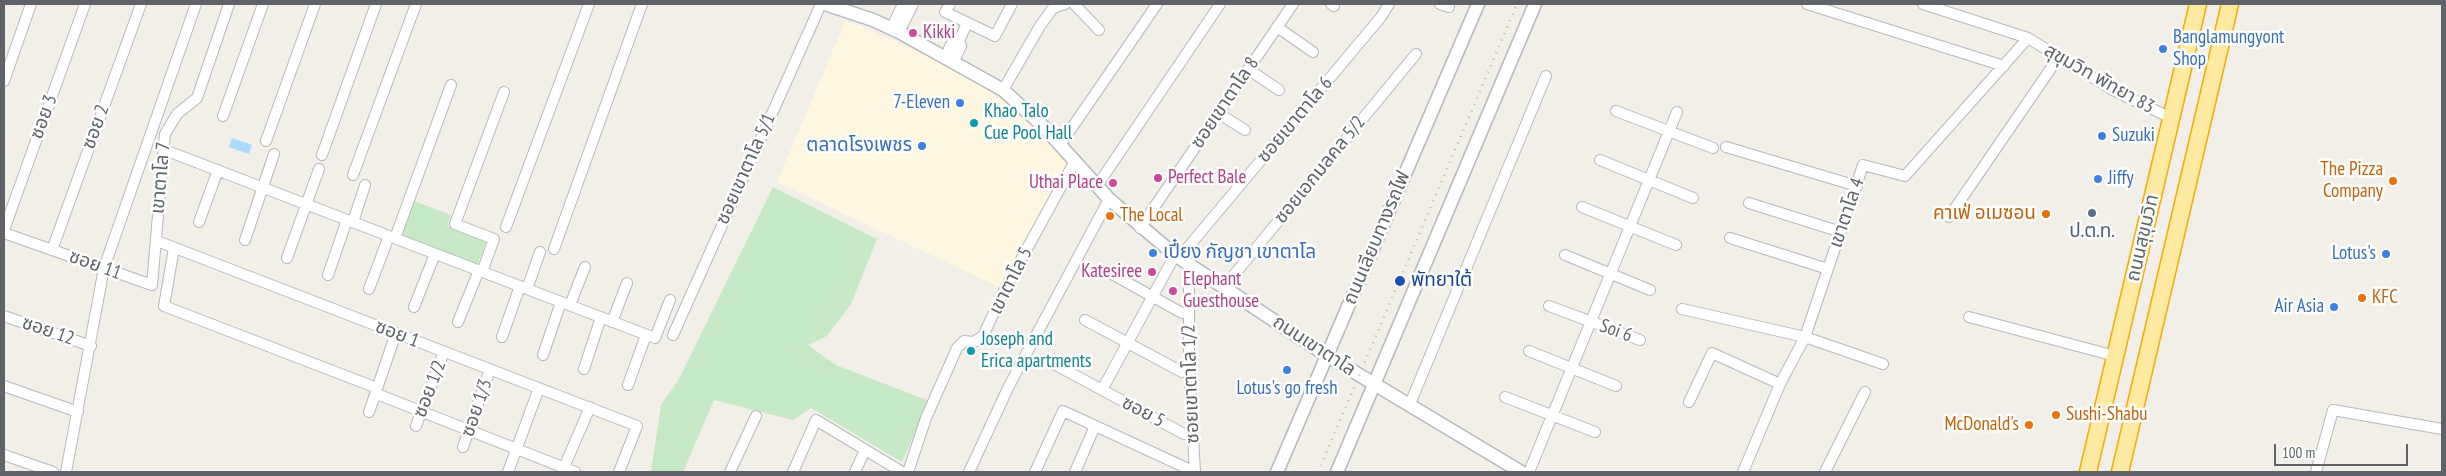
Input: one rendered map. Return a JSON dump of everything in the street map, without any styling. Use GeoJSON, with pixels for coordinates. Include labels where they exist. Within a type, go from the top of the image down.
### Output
{"type":"FeatureCollection","features":[{"type":"Feature","properties":{"kind":"highway","name":"ถนนสุขุมวิท"},"geometry":{"type":"LineString","coordinates":[[2088,472],[2198,4]]}},
{"type":"Feature","properties":{"kind":"highway","name":"ถนนสุขุมวิท"},"geometry":{"type":"LineString","coordinates":[[2120,472],[2230,4]]}},
{"type":"Feature","properties":{"kind":"street"},"geometry":{"type":"LineString","coordinates":[[4,81],[31,4]]}},
{"type":"Feature","properties":{"kind":"street","name":"ซอย 3"},"geometry":{"type":"LineString","coordinates":[[4,231],[85,4]]}},
{"type":"Feature","properties":{"kind":"street","name":"ซอย 2"},"geometry":{"type":"LineString","coordinates":[[52,250],[141,4]]}},
{"type":"Feature","properties":{"kind":"street"},"geometry":{"type":"LineString","coordinates":[[66,472],[91,346],[104,268],[196,4]]}},
{"type":"Feature","properties":{"kind":"street","name":"เขาตาโล 7"},"geometry":{"type":"LineString","coordinates":[[156,245],[162,149],[165,134],[177,114],[197,98],[229,4]]}},
{"type":"Feature","properties":{"kind":"street"},"geometry":{"type":"LineString","coordinates":[[223,116],[263,4]]}},
{"type":"Feature","properties":{"kind":"street"},"geometry":{"type":"LineString","coordinates":[[266,141],[315,4]]}},
{"type":"Feature","properties":{"kind":"street"},"geometry":{"type":"LineString","coordinates":[[322,155],[376,4]]}},
{"type":"Feature","properties":{"kind":"street"},"geometry":{"type":"LineString","coordinates":[[353,175],[416,4]]}},
{"type":"Feature","properties":{"kind":"street"},"geometry":{"type":"LineString","coordinates":[[506,227],[589,4]]}},
{"type":"Feature","properties":{"kind":"street"},"geometry":{"type":"LineString","coordinates":[[554,249],[642,4]]}},
{"type":"Feature","properties":{"kind":"street","name":"ถนนเขาตาโล"},"geometry":{"type":"LineString","coordinates":[[823,4],[895,30],[1003,90],[1043,126],[1108,199],[1140,228],[1181,260],[1326,355],[1521,472]]}},
{"type":"Feature","properties":{"kind":"street","name":"ซอยเขาตาโล 5/1"},"geometry":{"type":"LineString","coordinates":[[672,335],[823,4]]}},
{"type":"Feature","properties":{"kind":"street"},"geometry":{"type":"LineString","coordinates":[[895,30],[903,4]]}},
{"type":"Feature","properties":{"kind":"street"},"geometry":{"type":"LineString","coordinates":[[895,30],[913,4]]}},
{"type":"Feature","properties":{"kind":"street"},"geometry":{"type":"LineString","coordinates":[[950,4],[945,12],[995,36],[1012,4]]}},
{"type":"Feature","properties":{"kind":"street"},"geometry":{"type":"LineString","coordinates":[[1003,90],[1040,26],[1054,8],[1065,4]]}},
{"type":"Feature","properties":{"kind":"street"},"geometry":{"type":"LineString","coordinates":[[1074,4],[1099,30]]}},
{"type":"Feature","properties":{"kind":"street"},"geometry":{"type":"LineString","coordinates":[[1060,146],[1158,4]]}},
{"type":"Feature","properties":{"kind":"street"},"geometry":{"type":"LineString","coordinates":[[1097,186],[1220,4]]}},
{"type":"Feature","properties":{"kind":"street","name":"ซอยเขาตาโล 8"},"geometry":{"type":"LineString","coordinates":[[1140,228],[1293,4]]}},
{"type":"Feature","properties":{"kind":"street","name":"ซอยเขาตาโล 6"},"geometry":{"type":"LineString","coordinates":[[1102,390],[1152,296],[1381,17],[1389,4]]}},
{"type":"Feature","properties":{"kind":"street","name":"ถนนเลียบทางรถไฟ"},"geometry":{"type":"LineString","coordinates":[[1277,472],[1478,4]]}},
{"type":"Feature","properties":{"kind":"street"},"geometry":{"type":"LineString","coordinates":[[1336,472],[1535,4]]}},
{"type":"Feature","properties":{"kind":"street"},"geometry":{"type":"LineString","coordinates":[[1807,4],[2004,66]]}},
{"type":"Feature","properties":{"kind":"street","name":"สุขุมวิท พัทยา 83"},"geometry":{"type":"LineString","coordinates":[[1923,4],[2028,38],[2112,90],[2171,118]]}},
{"type":"Feature","properties":{"kind":"street"},"geometry":{"type":"LineString","coordinates":[[949,59],[952,43],[959,41],[967,23]]}},
{"type":"Feature","properties":{"kind":"street"},"geometry":{"type":"LineString","coordinates":[[1277,27],[1312,52]]}},
{"type":"Feature","properties":{"kind":"street","name":"เขาตาโล 4"},"geometry":{"type":"LineString","coordinates":[[1742,472],[1780,384],[1805,337],[1863,165],[1905,176],[2028,38]]}},
{"type":"Feature","properties":{"kind":"street","name":"ซอยเอกมลคล 5/2"},"geometry":{"type":"LineString","coordinates":[[1224,287],[1416,54]]}},
{"type":"Feature","properties":{"kind":"street"},"geometry":{"type":"LineString","coordinates":[[1949,217],[2058,58]]}},
{"type":"Feature","properties":{"kind":"street"},"geometry":{"type":"LineString","coordinates":[[1248,69],[1280,90]]}},
{"type":"Feature","properties":{"kind":"street"},"geometry":{"type":"LineString","coordinates":[[1410,404],[1546,76]]}},
{"type":"Feature","properties":{"kind":"street"},"geometry":{"type":"LineString","coordinates":[[369,289],[392,237],[451,85]]}},
{"type":"Feature","properties":{"kind":"street"},"geometry":{"type":"LineString","coordinates":[[458,322],[494,238],[455,224],[504,92]]}},
{"type":"Feature","properties":{"kind":"street"},"geometry":{"type":"LineString","coordinates":[[1616,111],[1713,148]]}},
{"type":"Feature","properties":{"kind":"street"},"geometry":{"type":"LineString","coordinates":[[1529,472],[1677,112]]}},
{"type":"Feature","properties":{"kind":"street"},"geometry":{"type":"LineString","coordinates":[[1218,113],[1245,130]]}},
{"type":"Feature","properties":{"kind":"street"},"geometry":{"type":"LineString","coordinates":[[1726,147],[1857,186]]}},
{"type":"Feature","properties":{"kind":"street"},"geometry":{"type":"LineString","coordinates":[[162,149],[655,338],[670,300]]}},
{"type":"Feature","properties":{"kind":"street"},"geometry":{"type":"LineString","coordinates":[[245,240],[274,154]]}},
{"type":"Feature","properties":{"kind":"street"},"geometry":{"type":"LineString","coordinates":[[1600,160],[1693,198]]}},
{"type":"Feature","properties":{"kind":"street","name":"เขาตาโล 5"},"geometry":{"type":"LineString","coordinates":[[908,472],[926,418],[957,348],[964,341],[974,342],[983,336],[1006,287],[1075,161]]}},
{"type":"Feature","properties":{"kind":"street"},"geometry":{"type":"LineString","coordinates":[[287,258],[319,169]]}},
{"type":"Feature","properties":{"kind":"street"},"geometry":{"type":"LineString","coordinates":[[200,222],[218,170]]}},
{"type":"Feature","properties":{"kind":"street"},"geometry":{"type":"LineString","coordinates":[[328,275],[366,185]]}},
{"type":"Feature","properties":{"kind":"street"},"geometry":{"type":"LineString","coordinates":[[969,472],[1009,386],[1108,199]]}},
{"type":"Feature","properties":{"kind":"street"},"geometry":{"type":"LineString","coordinates":[[1749,203],[1841,232]]}},
{"type":"Feature","properties":{"kind":"street"},"geometry":{"type":"LineString","coordinates":[[1582,207],[1676,245]]}},
{"type":"Feature","properties":{"kind":"street","name":"ซอย 11"},"geometry":{"type":"LineString","coordinates":[[4,231],[152,285],[156,245]]}},
{"type":"Feature","properties":{"kind":"street"},"geometry":{"type":"LineString","coordinates":[[1730,238],[1828,269]]}},
{"type":"Feature","properties":{"kind":"street","name":"ซอย 1"},"geometry":{"type":"LineString","coordinates":[[156,245],[396,333],[637,426],[619,472]]}},
{"type":"Feature","properties":{"kind":"street"},"geometry":{"type":"LineString","coordinates":[[173,252],[164,306],[377,391],[421,412],[517,449],[563,470],[575,472]]}},
{"type":"Feature","properties":{"kind":"street"},"geometry":{"type":"LineString","coordinates":[[502,337],[540,252]]}},
{"type":"Feature","properties":{"kind":"street"},"geometry":{"type":"LineString","coordinates":[[414,307],[435,254]]}},
{"type":"Feature","properties":{"kind":"street"},"geometry":{"type":"LineString","coordinates":[[1565,255],[1650,290]]}},
{"type":"Feature","properties":{"kind":"street","name":"ซอยเขาตาโล 1/2"},"geometry":{"type":"LineString","coordinates":[[1181,260],[1195,472]]}},
{"type":"Feature","properties":{"kind":"street"},"geometry":{"type":"LineString","coordinates":[[543,354],[565,304],[585,267]]}},
{"type":"Feature","properties":{"kind":"street"},"geometry":{"type":"LineString","coordinates":[[1110,273],[1182,313]]}},
{"type":"Feature","properties":{"kind":"street"},"geometry":{"type":"LineString","coordinates":[[612,322],[627,283]]}},
{"type":"Feature","properties":{"kind":"street","name":"Soi 6"},"geometry":{"type":"LineString","coordinates":[[1550,306],[1640,340]]}},
{"type":"Feature","properties":{"kind":"street"},"geometry":{"type":"LineString","coordinates":[[1682,308],[1805,337],[1883,364]]}},
{"type":"Feature","properties":{"kind":"street","name":"ซอย 12"},"geometry":{"type":"LineString","coordinates":[[4,316],[91,346]]}},
{"type":"Feature","properties":{"kind":"street"},"geometry":{"type":"LineString","coordinates":[[584,369],[601,317]]}},
{"type":"Feature","properties":{"kind":"street"},"geometry":{"type":"LineString","coordinates":[[1969,317],[2115,356]]}},
{"type":"Feature","properties":{"kind":"street"},"geometry":{"type":"LineString","coordinates":[[1085,320],[1182,372]]}},
{"type":"Feature","properties":{"kind":"street"},"geometry":{"type":"LineString","coordinates":[[369,412],[396,333]]}},
{"type":"Feature","properties":{"kind":"street"},"geometry":{"type":"LineString","coordinates":[[628,385],[646,335]]}},
{"type":"Feature","properties":{"kind":"street"},"geometry":{"type":"LineString","coordinates":[[1529,351],[1616,386]]}},
{"type":"Feature","properties":{"kind":"street","name":"ซอย 1/2"},"geometry":{"type":"LineString","coordinates":[[416,426],[444,352]]}},
{"type":"Feature","properties":{"kind":"street"},"geometry":{"type":"LineString","coordinates":[[1690,402],[1712,353],[1780,384]]}},
{"type":"Feature","properties":{"kind":"street","name":"ซอย 5"},"geometry":{"type":"LineString","coordinates":[[1054,364],[1184,434]]}},
{"type":"Feature","properties":{"kind":"street","name":"ซอย 1/3"},"geometry":{"type":"LineString","coordinates":[[463,447],[490,369]]}},
{"type":"Feature","properties":{"kind":"street"},"geometry":{"type":"LineString","coordinates":[[4,386],[78,412]]}},
{"type":"Feature","properties":{"kind":"street"},"geometry":{"type":"LineString","coordinates":[[508,472],[538,388]]}},
{"type":"Feature","properties":{"kind":"street"},"geometry":{"type":"LineString","coordinates":[[1825,472],[1865,392]]}},
{"type":"Feature","properties":{"kind":"street"},"geometry":{"type":"LineString","coordinates":[[1505,397],[1595,432]]}},
{"type":"Feature","properties":{"kind":"street"},"geometry":{"type":"LineString","coordinates":[[563,470],[590,408]]}},
{"type":"Feature","properties":{"kind":"street"},"geometry":{"type":"LineString","coordinates":[[2316,472],[2333,410],[2442,429]]}},
{"type":"Feature","properties":{"kind":"street"},"geometry":{"type":"LineString","coordinates":[[1035,472],[1063,412],[1195,472]]}},
{"type":"Feature","properties":{"kind":"street"},"geometry":{"type":"LineString","coordinates":[[730,472],[756,416]]}},
{"type":"Feature","properties":{"kind":"street"},"geometry":{"type":"LineString","coordinates":[[793,472],[816,420],[902,472]]}},
{"type":"Feature","properties":{"kind":"street"},"geometry":{"type":"LineString","coordinates":[[1074,472],[1095,426]]}},
{"type":"Feature","properties":{"kind":"street"},"geometry":{"type":"LineString","coordinates":[[855,472],[865,450]]}},
{"type":"Feature","properties":{"kind":"street"},"geometry":{"type":"LineString","coordinates":[[4,455],[53,472]]}},
{"type":"Feature","properties":{"kind":"shaded area","name":"ตลาดโรงเพชร"},"geometry":{"type":"Polygon","coordinates":[[[845,22],[863,27],[949,66],[998,97],[1034,128],[1069,164],[1003,289],[777,182],[845,22]]]}},
{"type":"Feature","properties":{"kind":"green space"},"geometry":{"type":"Polygon","coordinates":[[[773,187],[877,239],[851,304],[827,336],[808,345],[836,365],[929,401],[902,462],[811,408],[793,420],[714,400],[683,472],[651,472],[661,405],[679,379],[773,187]]]}},
{"type":"Feature","properties":{"kind":"green space"},"geometry":{"type":"Polygon","coordinates":[[[414,201],[451,215],[447,226],[486,242],[477,265],[401,235],[414,201]]]}},
{"type":"Feature","properties":{"kind":"water"},"geometry":{"type":"Polygon","coordinates":[[[232,138],[252,145],[249,154],[229,147],[232,138]]]}},
{"type":"Feature","properties":{"kind":"railway"},"geometry":{"type":"LineString","coordinates":[[1318,472],[1517,4]]}},
{"type":"Feature","properties":{"kind":"place","name":"Kikki"},"geometry":{"type":"Point","coordinates":[913,33]}},
{"type":"Feature","properties":{"kind":"place","name":"Banglamungyont Shop"},"geometry":{"type":"Point","coordinates":[2163,49]}},
{"type":"Feature","properties":{"kind":"place","name":"7-Eleven"},"geometry":{"type":"Point","coordinates":[960,103]}},
{"type":"Feature","properties":{"kind":"place","name":"Khao Talo Cue Pool Hall"},"geometry":{"type":"Point","coordinates":[974,123]}},
{"type":"Feature","properties":{"kind":"place","name":"Suzuki"},"geometry":{"type":"Point","coordinates":[2102,136]}},
{"type":"Feature","properties":{"kind":"place","name":"ตลาดโรงเพชร"},"geometry":{"type":"Point","coordinates":[922,146]}},
{"type":"Feature","properties":{"kind":"place","name":"Perfect Bale"},"geometry":{"type":"Point","coordinates":[1158,178]}},
{"type":"Feature","properties":{"kind":"place","name":"Jiffy"},"geometry":{"type":"Point","coordinates":[2098,179]}},
{"type":"Feature","properties":{"kind":"place","name":"The Pizza Company"},"geometry":{"type":"Point","coordinates":[2393,181]}},
{"type":"Feature","properties":{"kind":"place","name":"Uthai Place"},"geometry":{"type":"Point","coordinates":[1113,183]}},
{"type":"Feature","properties":{"kind":"place","name":"ป.ต.ท."},"geometry":{"type":"Point","coordinates":[2092,213]}},
{"type":"Feature","properties":{"kind":"place","name":"คาเฟ่ อเมซอน"},"geometry":{"type":"Point","coordinates":[2046,214]}},
{"type":"Feature","properties":{"kind":"place","name":"The Local"},"geometry":{"type":"Point","coordinates":[1110,216]}},
{"type":"Feature","properties":{"kind":"place","name":"เปี๋ยง กัญชา เขาตาโล"},"geometry":{"type":"Point","coordinates":[1153,253]}},
{"type":"Feature","properties":{"kind":"place","name":"Lotus's"},"geometry":{"type":"Point","coordinates":[2386,254]}},
{"type":"Feature","properties":{"kind":"place","name":"Katesiree"},"geometry":{"type":"Point","coordinates":[1152,272]}},
{"type":"Feature","properties":{"kind":"place","name":"พัทยาใต้"},"geometry":{"type":"Point","coordinates":[1400,281]}},
{"type":"Feature","properties":{"kind":"place","name":"Elephant Guesthouse"},"geometry":{"type":"Point","coordinates":[1173,291]}},
{"type":"Feature","properties":{"kind":"place","name":"KFC"},"geometry":{"type":"Point","coordinates":[2362,298]}},
{"type":"Feature","properties":{"kind":"place","name":"Air Asia"},"geometry":{"type":"Point","coordinates":[2334,307]}},
{"type":"Feature","properties":{"kind":"place","name":"Joseph and Erica apartments"},"geometry":{"type":"Point","coordinates":[971,351]}},
{"type":"Feature","properties":{"kind":"place","name":"Lotus's go fresh"},"geometry":{"type":"Point","coordinates":[1287,370]}},
{"type":"Feature","properties":{"kind":"place","name":"Sushi-Shabu"},"geometry":{"type":"Point","coordinates":[2056,415]}},
{"type":"Feature","properties":{"kind":"place","name":"McDonald's"},"geometry":{"type":"Point","coordinates":[2029,425]}}]}
